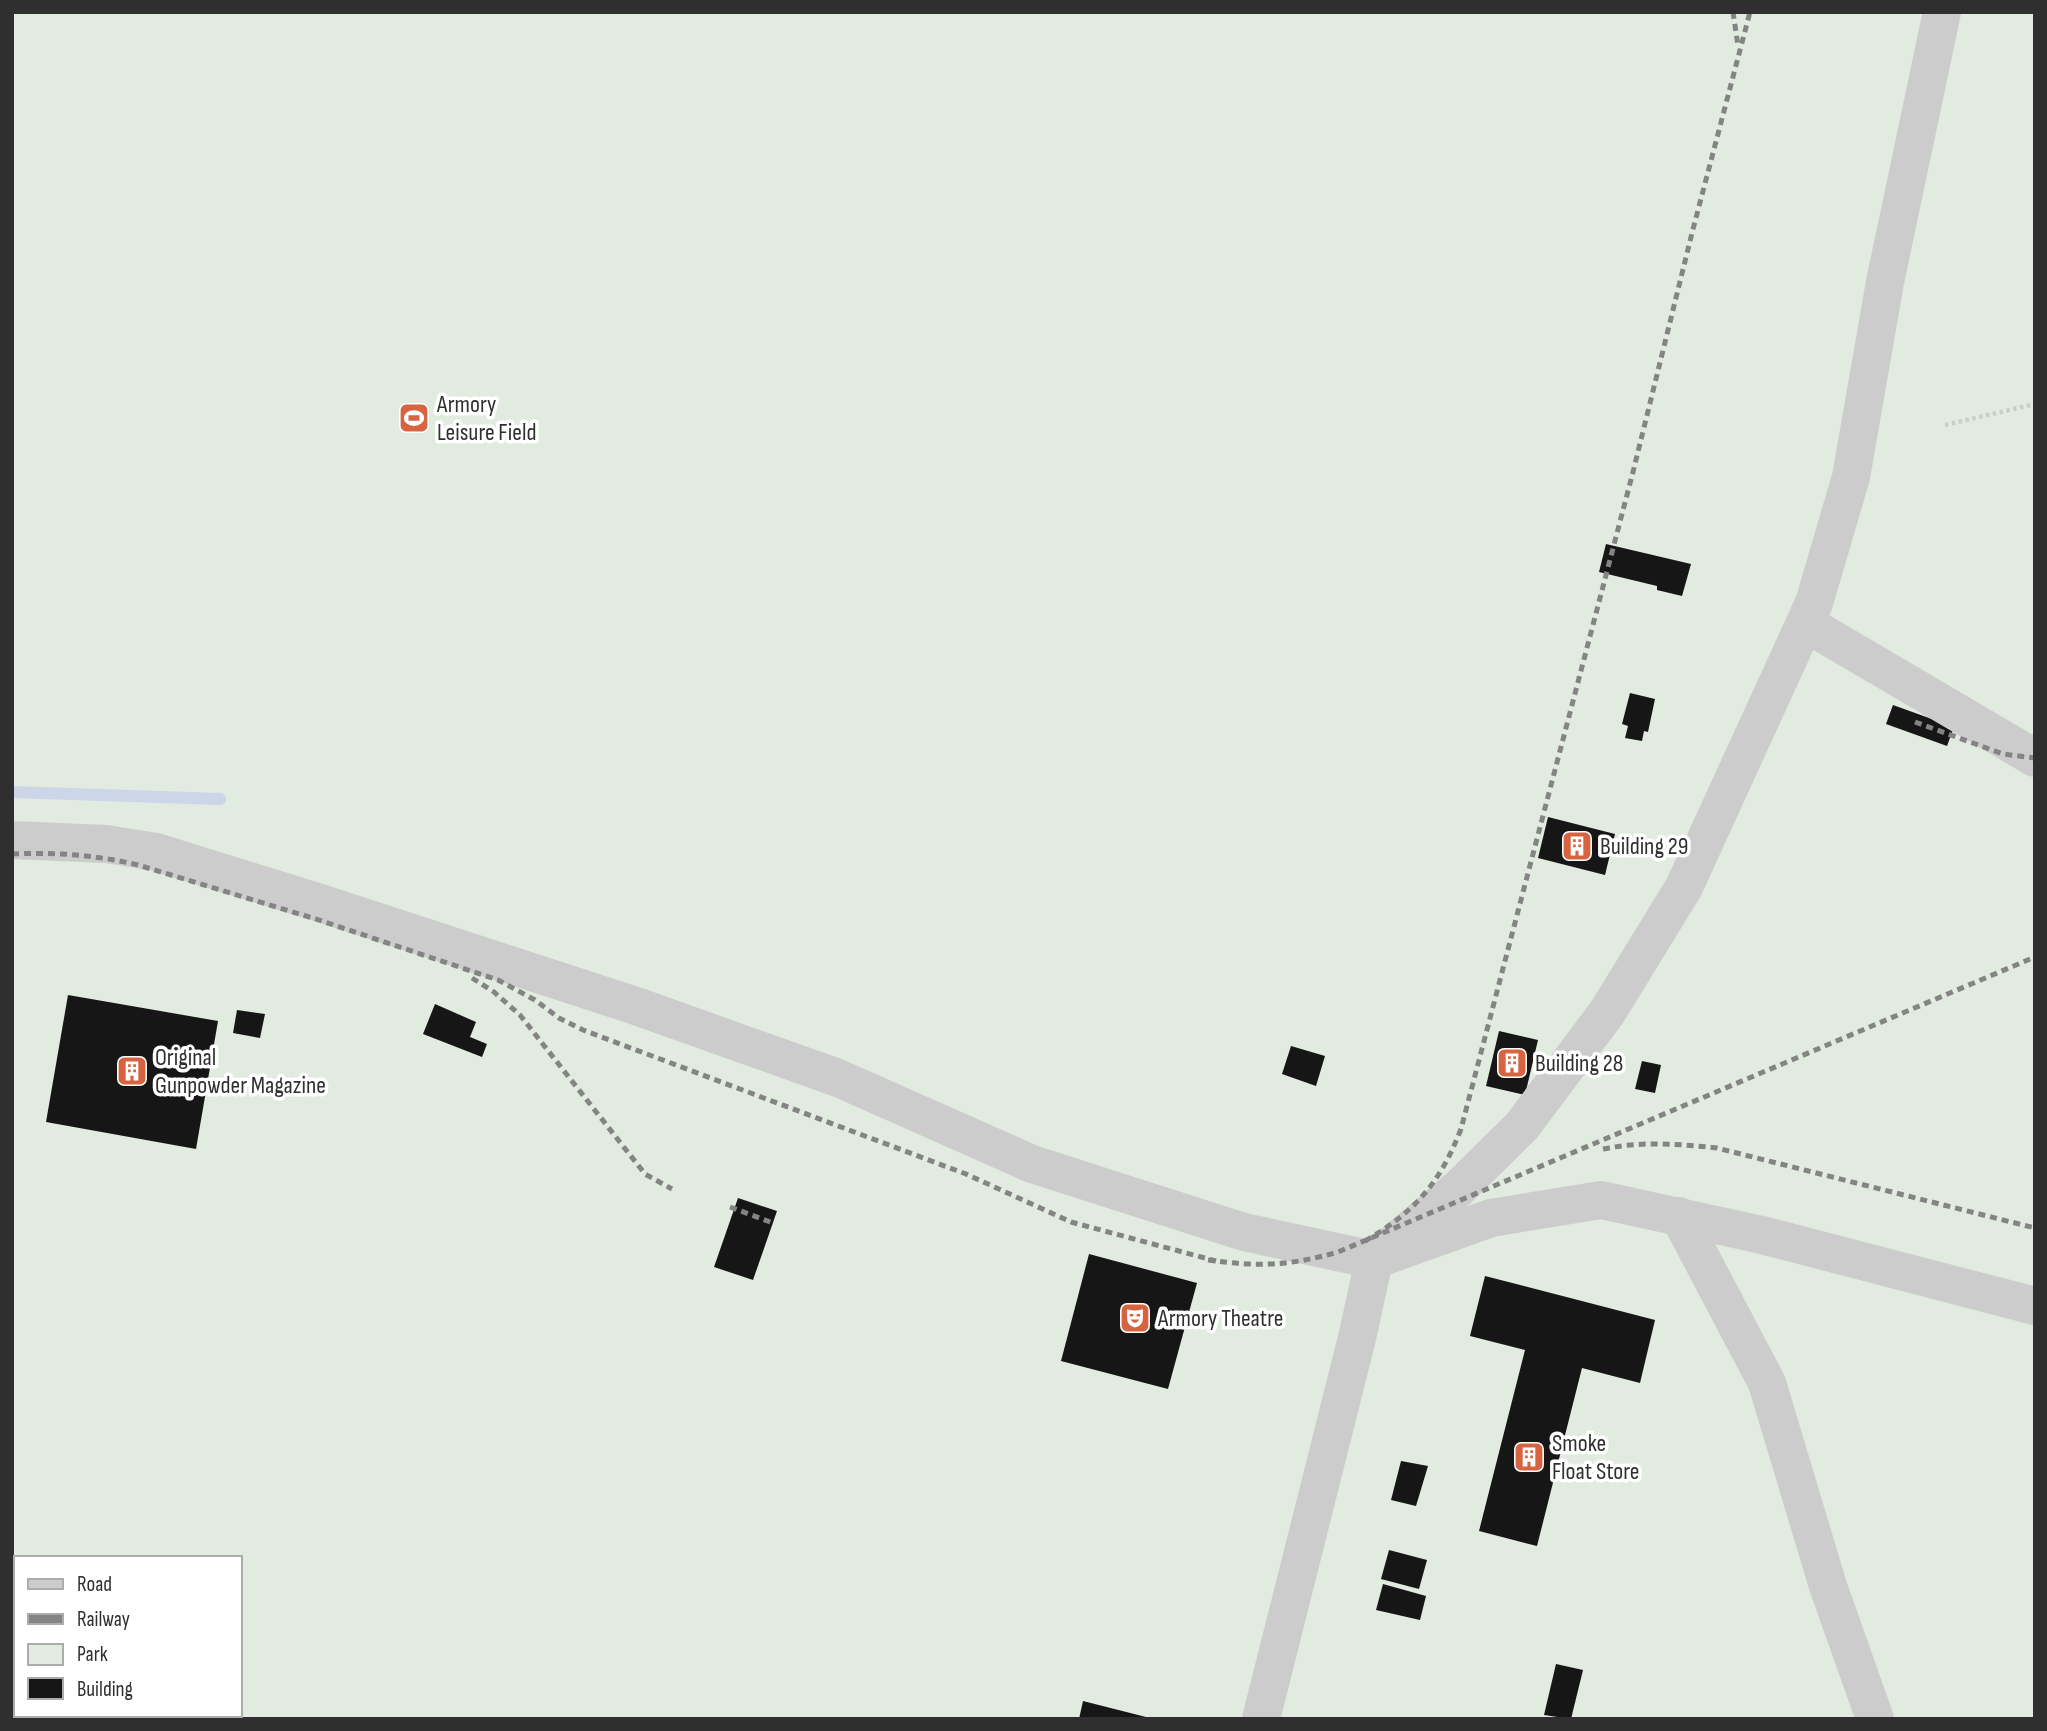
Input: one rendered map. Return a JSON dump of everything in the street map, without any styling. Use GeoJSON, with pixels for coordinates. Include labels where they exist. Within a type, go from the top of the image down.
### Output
{"type":"FeatureCollection","features":[{"type":"Feature","properties":{"kind":"lane"},"geometry":{"type":"LineString","coordinates":[[1261,1719],[1357,1338],[1374,1260],[1459,1188],[1522,1126],[1608,1012],[1684,887],[1814,603],[1851,477],[1885,282],[1942,12]]}},
{"type":"Feature","properties":{"kind":"lane"},"geometry":{"type":"LineString","coordinates":[[1805,623],[2035,758]]}},
{"type":"Feature","properties":{"kind":"lane"},"geometry":{"type":"LineString","coordinates":[[12,840],[106,844],[156,852],[212,869],[636,1006],[838,1078],[1032,1164],[1244,1232],[1374,1260],[1491,1218],[1601,1200],[1762,1235],[2035,1306]]}},
{"type":"Feature","properties":{"kind":"lane"},"geometry":{"type":"LineString","coordinates":[[1679,1216],[1767,1383],[1828,1586],[1875,1719]]}},
{"type":"Feature","properties":{"kind":"path"},"geometry":{"type":"LineString","coordinates":[[1945,425],[2035,404]]}},
{"type":"Feature","properties":{"kind":"green space"},"geometry":{"type":"Polygon","coordinates":[[[12,12],[2035,12],[2035,1719],[12,1719],[12,12]]]}},
{"type":"Feature","properties":{"kind":"building"},"geometry":{"type":"Polygon","coordinates":[[[1606,544],[1691,564],[1682,596],[1657,590],[1657,586],[1599,572],[1606,544]]]}},
{"type":"Feature","properties":{"kind":"building"},"geometry":{"type":"Polygon","coordinates":[[[1630,693],[1655,699],[1648,732],[1644,731],[1642,741],[1625,738],[1628,726],[1622,724],[1630,693]]]}},
{"type":"Feature","properties":{"kind":"building"},"geometry":{"type":"Polygon","coordinates":[[[1893,705],[1954,727],[1947,746],[1886,724],[1893,705]]]}},
{"type":"Feature","properties":{"kind":"building","name":"Building 29"},"geometry":{"type":"Polygon","coordinates":[[[1548,817],[1615,834],[1605,875],[1538,858],[1548,817]]]}},
{"type":"Feature","properties":{"kind":"building","name":"Original Gunpowder Magazine"},"geometry":{"type":"Polygon","coordinates":[[[68,995],[218,1021],[196,1149],[46,1122],[68,995]]]}},
{"type":"Feature","properties":{"kind":"building"},"geometry":{"type":"Polygon","coordinates":[[[435,1004],[476,1022],[470,1037],[487,1044],[482,1057],[423,1034],[435,1004]]]}},
{"type":"Feature","properties":{"kind":"building"},"geometry":{"type":"Polygon","coordinates":[[[237,1010],[265,1014],[260,1038],[233,1033],[237,1010]]]}},
{"type":"Feature","properties":{"kind":"building","name":"Building 28"},"geometry":{"type":"Polygon","coordinates":[[[1499,1031],[1538,1040],[1525,1095],[1486,1086],[1499,1031]]]}},
{"type":"Feature","properties":{"kind":"building"},"geometry":{"type":"Polygon","coordinates":[[[1291,1046],[1325,1056],[1316,1086],[1282,1074],[1291,1046]]]}},
{"type":"Feature","properties":{"kind":"building"},"geometry":{"type":"Polygon","coordinates":[[[1642,1061],[1661,1065],[1655,1093],[1635,1089],[1642,1061]]]}},
{"type":"Feature","properties":{"kind":"building"},"geometry":{"type":"Polygon","coordinates":[[[738,1198],[777,1211],[753,1280],[714,1267],[738,1198]]]}},
{"type":"Feature","properties":{"kind":"building"},"geometry":{"type":"Polygon","coordinates":[[[1089,1254],[1197,1283],[1168,1389],[1061,1361],[1089,1254]]]}},
{"type":"Feature","properties":{"kind":"building","name":"Smoke Float Store"},"geometry":{"type":"Polygon","coordinates":[[[1485,1276],[1655,1320],[1640,1383],[1582,1368],[1537,1546],[1479,1531],[1525,1350],[1470,1336],[1485,1276]]]}},
{"type":"Feature","properties":{"kind":"building"},"geometry":{"type":"Polygon","coordinates":[[[1401,1461],[1428,1466],[1416,1506],[1391,1500],[1401,1461]]]}},
{"type":"Feature","properties":{"kind":"building"},"geometry":{"type":"Polygon","coordinates":[[[1389,1550],[1427,1560],[1419,1589],[1381,1579],[1389,1550]]]}},
{"type":"Feature","properties":{"kind":"building"},"geometry":{"type":"Polygon","coordinates":[[[1383,1584],[1426,1596],[1420,1620],[1376,1610],[1383,1584]]]}},
{"type":"Feature","properties":{"kind":"building"},"geometry":{"type":"Polygon","coordinates":[[[1556,1664],[1583,1670],[1571,1719],[1544,1715],[1556,1664]]]}},
{"type":"Feature","properties":{"kind":"building"},"geometry":{"type":"Polygon","coordinates":[[[1083,1701],[1150,1718],[1150,1719],[1079,1719],[1083,1701]]]}},
{"type":"Feature","properties":{"kind":"waterway"},"geometry":{"type":"LineString","coordinates":[[12,792],[220,799]]}},
{"type":"Feature","properties":{"kind":"railway"},"geometry":{"type":"LineString","coordinates":[[1733,12],[1738,46]]}},
{"type":"Feature","properties":{"kind":"railway"},"geometry":{"type":"LineString","coordinates":[[1365,1241],[1398,1219],[1424,1194],[1435,1181],[1461,1129],[1750,12]]}},
{"type":"Feature","properties":{"kind":"railway"},"geometry":{"type":"LineString","coordinates":[[1915,722],[2003,754],[2035,758]]}},
{"type":"Feature","properties":{"kind":"railway"},"geometry":{"type":"LineString","coordinates":[[12,854],[76,855],[138,865],[316,919],[498,980],[583,1030],[966,1174],[1071,1222],[1216,1261]]}},
{"type":"Feature","properties":{"kind":"railway"},"geometry":{"type":"LineString","coordinates":[[1208,1260],[1273,1264],[1338,1252],[2035,957]]}},
{"type":"Feature","properties":{"kind":"railway"},"geometry":{"type":"LineString","coordinates":[[472,978],[494,992],[520,1015],[645,1174],[672,1189]]}},
{"type":"Feature","properties":{"kind":"railway"},"geometry":{"type":"LineString","coordinates":[[1603,1149],[1646,1144],[1717,1148],[2035,1228]]}},
{"type":"Feature","properties":{"kind":"railway"},"geometry":{"type":"LineString","coordinates":[[730,1207],[773,1223]]}},
{"type":"Feature","properties":{"kind":"place","name":"Armory Leisure Field"},"geometry":{"type":"Point","coordinates":[414,418]}},
{"type":"Feature","properties":{"kind":"place","name":"Building 29"},"geometry":{"type":"Point","coordinates":[1577,846]}},
{"type":"Feature","properties":{"kind":"place","name":"Building 28"},"geometry":{"type":"Point","coordinates":[1512,1063]}},
{"type":"Feature","properties":{"kind":"place","name":"Original Gunpowder Magazine"},"geometry":{"type":"Point","coordinates":[132,1071]}},
{"type":"Feature","properties":{"kind":"place","name":"Armory Theatre"},"geometry":{"type":"Point","coordinates":[1135,1318]}},
{"type":"Feature","properties":{"kind":"place","name":"Smoke Float Store"},"geometry":{"type":"Point","coordinates":[1529,1457]}}]}
